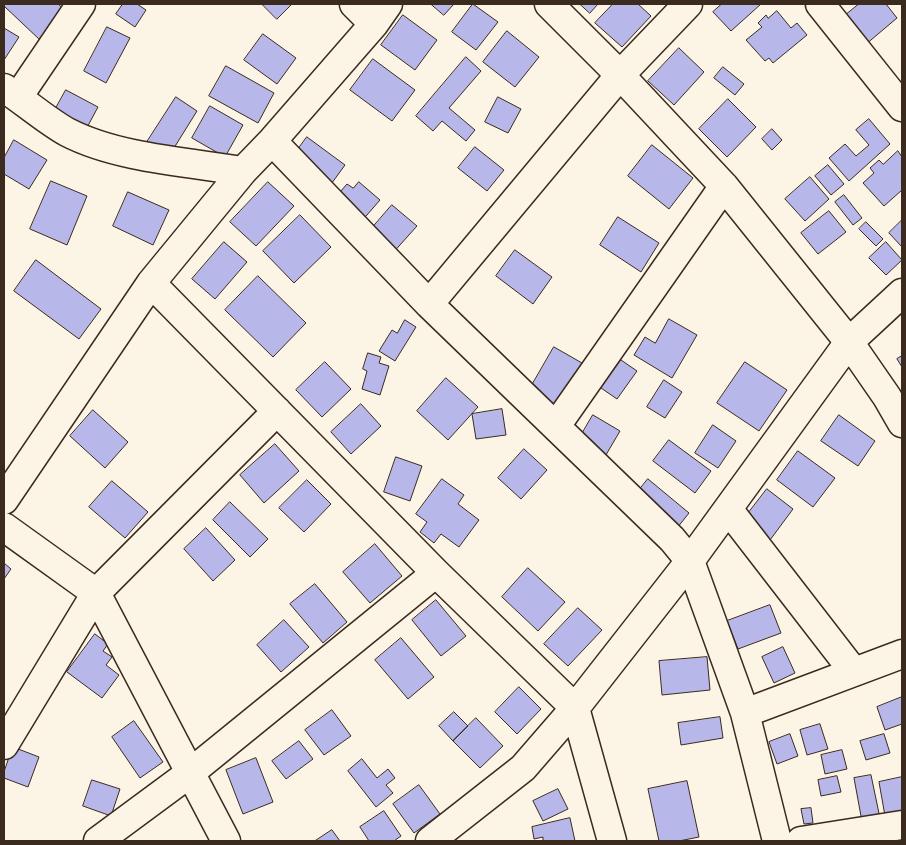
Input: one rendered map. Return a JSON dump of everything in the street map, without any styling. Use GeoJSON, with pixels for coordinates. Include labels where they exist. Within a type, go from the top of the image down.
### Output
{"type":"FeatureCollection","features":[{"type":"Feature","properties":{"kind":"street"},"geometry":{"type":"LineString","coordinates":[[81,4],[11,92],[66,131],[99,145],[132,154],[243,171]]}},
{"type":"Feature","properties":{"kind":"street"},"geometry":{"type":"LineString","coordinates":[[4,500],[152,283],[243,171],[272,142],[381,14],[354,4]]}},
{"type":"Feature","properties":{"kind":"street"},"geometry":{"type":"LineString","coordinates":[[549,4],[620,75],[724,186],[849,342],[887,397],[902,424]]}},
{"type":"Feature","properties":{"kind":"street"},"geometry":{"type":"LineString","coordinates":[[430,304],[620,75],[688,4]]}},
{"type":"Feature","properties":{"kind":"street"},"geometry":{"type":"LineString","coordinates":[[820,4],[902,107]]}},
{"type":"Feature","properties":{"kind":"street"},"geometry":{"type":"LineString","coordinates":[[272,142],[430,304],[672,539],[690,561],[746,712],[777,841]]}},
{"type":"Feature","properties":{"kind":"street"},"geometry":{"type":"LineString","coordinates":[[556,426],[724,186]]}},
{"type":"Feature","properties":{"kind":"street"},"geometry":{"type":"LineString","coordinates":[[152,283],[436,573],[575,708],[612,841]]}},
{"type":"Feature","properties":{"kind":"street"},"geometry":{"type":"LineString","coordinates":[[430,841],[523,768],[575,708],[690,561],[849,342],[902,293]]}},
{"type":"Feature","properties":{"kind":"street"},"geometry":{"type":"LineString","coordinates":[[4,745],[96,593],[277,411]]}},
{"type":"Feature","properties":{"kind":"street"},"geometry":{"type":"LineString","coordinates":[[728,509],[854,672]]}},
{"type":"Feature","properties":{"kind":"street"},"geometry":{"type":"LineString","coordinates":[[4,527],[96,593],[226,841]]}},
{"type":"Feature","properties":{"kind":"street"},"geometry":{"type":"LineString","coordinates":[[98,841],[190,773],[436,573]]}},
{"type":"Feature","properties":{"kind":"street"},"geometry":{"type":"LineString","coordinates":[[746,712],[902,654]]}},
{"type":"Feature","properties":{"kind":"street"},"geometry":{"type":"LineString","coordinates":[[801,841],[902,825]]}},
{"type":"Feature","properties":{"kind":"building"},"geometry":{"type":"Polygon","coordinates":[[[4,4],[58,4],[66,11],[40,40],[4,4]]]}},
{"type":"Feature","properties":{"kind":"building"},"geometry":{"type":"Polygon","coordinates":[[[123,4],[137,4],[146,10],[135,27],[116,14],[123,4]]]}},
{"type":"Feature","properties":{"kind":"building"},"geometry":{"type":"Polygon","coordinates":[[[262,4],[292,4],[277,19],[262,4]]]}},
{"type":"Feature","properties":{"kind":"building"},"geometry":{"type":"Polygon","coordinates":[[[431,4],[454,4],[444,15],[431,4]]]}},
{"type":"Feature","properties":{"kind":"building"},"geometry":{"type":"Polygon","coordinates":[[[473,4],[498,22],[476,50],[452,32],[473,4]]]}},
{"type":"Feature","properties":{"kind":"building"},"geometry":{"type":"Polygon","coordinates":[[[580,4],[598,4],[590,13],[580,4]]]}},
{"type":"Feature","properties":{"kind":"building"},"geometry":{"type":"Polygon","coordinates":[[[613,4],[638,4],[651,16],[622,47],[595,23],[613,4]]]}},
{"type":"Feature","properties":{"kind":"building"},"geometry":{"type":"Polygon","coordinates":[[[722,4],[761,4],[731,31],[713,12],[722,4]]]}},
{"type":"Feature","properties":{"kind":"building"},"geometry":{"type":"Polygon","coordinates":[[[859,4],[886,4],[897,18],[865,45],[842,18],[859,4]]]}},
{"type":"Feature","properties":{"kind":"building"},"geometry":{"type":"Polygon","coordinates":[[[777,11],[791,28],[797,23],[807,35],[773,63],[769,58],[765,61],[746,40],[762,27],[758,23],[766,15],[768,18],[777,11]]]}},
{"type":"Feature","properties":{"kind":"building"},"geometry":{"type":"Polygon","coordinates":[[[403,15],[437,40],[415,70],[381,45],[403,15]]]}},
{"type":"Feature","properties":{"kind":"building"},"geometry":{"type":"Polygon","coordinates":[[[107,27],[130,38],[106,83],[84,71],[107,27]]]}},
{"type":"Feature","properties":{"kind":"building"},"geometry":{"type":"Polygon","coordinates":[[[4,28],[19,37],[4,60],[4,28]]]}},
{"type":"Feature","properties":{"kind":"building"},"geometry":{"type":"Polygon","coordinates":[[[507,31],[539,57],[515,87],[483,62],[507,31]]]}},
{"type":"Feature","properties":{"kind":"building"},"geometry":{"type":"Polygon","coordinates":[[[263,34],[296,58],[277,84],[244,60],[263,34]]]}},
{"type":"Feature","properties":{"kind":"building"},"geometry":{"type":"Polygon","coordinates":[[[679,48],[704,72],[674,105],[648,81],[679,48]]]}},
{"type":"Feature","properties":{"kind":"building"},"geometry":{"type":"Polygon","coordinates":[[[466,57],[481,71],[449,108],[475,130],[466,141],[442,121],[433,131],[416,116],[466,57]]]}},
{"type":"Feature","properties":{"kind":"building"},"geometry":{"type":"Polygon","coordinates":[[[373,59],[415,90],[392,121],[350,90],[373,59]]]}},
{"type":"Feature","properties":{"kind":"building"},"geometry":{"type":"Polygon","coordinates":[[[226,66],[274,93],[258,123],[209,96],[226,66]]]}},
{"type":"Feature","properties":{"kind":"building"},"geometry":{"type":"Polygon","coordinates":[[[723,67],[744,84],[735,95],[714,78],[723,67]]]}},
{"type":"Feature","properties":{"kind":"building"},"geometry":{"type":"Polygon","coordinates":[[[66,90],[98,107],[83,135],[51,117],[66,90]]]}},
{"type":"Feature","properties":{"kind":"building"},"geometry":{"type":"Polygon","coordinates":[[[176,97],[197,111],[169,156],[147,142],[176,97]]]}},
{"type":"Feature","properties":{"kind":"building"},"geometry":{"type":"Polygon","coordinates":[[[498,97],[521,109],[508,133],[485,122],[498,97]]]}},
{"type":"Feature","properties":{"kind":"building"},"geometry":{"type":"Polygon","coordinates":[[[728,99],[756,127],[727,157],[699,129],[728,99]]]}},
{"type":"Feature","properties":{"kind":"building"},"geometry":{"type":"Polygon","coordinates":[[[210,106],[243,125],[225,157],[192,138],[210,106]]]}},
{"type":"Feature","properties":{"kind":"building"},"geometry":{"type":"Polygon","coordinates":[[[869,119],[890,144],[849,181],[829,158],[845,144],[856,156],[869,145],[856,130],[869,119]]]}},
{"type":"Feature","properties":{"kind":"building"},"geometry":{"type":"Polygon","coordinates":[[[772,129],[782,140],[772,150],[762,139],[772,129]]]}},
{"type":"Feature","properties":{"kind":"building"},"geometry":{"type":"Polygon","coordinates":[[[307,137],[345,165],[329,187],[291,159],[307,137]]]}},
{"type":"Feature","properties":{"kind":"building"},"geometry":{"type":"Polygon","coordinates":[[[14,140],[47,160],[29,189],[4,174],[4,158],[14,140]]]}},
{"type":"Feature","properties":{"kind":"building"},"geometry":{"type":"Polygon","coordinates":[[[652,145],[693,178],[669,209],[628,176],[652,145]]]}},
{"type":"Feature","properties":{"kind":"building"},"geometry":{"type":"Polygon","coordinates":[[[475,147],[504,170],[487,191],[458,168],[475,147]]]}},
{"type":"Feature","properties":{"kind":"building"},"geometry":{"type":"Polygon","coordinates":[[[898,151],[902,157],[902,190],[884,206],[863,183],[874,173],[870,168],[879,160],[883,164],[898,151]]]}},
{"type":"Feature","properties":{"kind":"building"},"geometry":{"type":"Polygon","coordinates":[[[828,165],[844,184],[831,195],[815,176],[828,165]]]}},
{"type":"Feature","properties":{"kind":"building"},"geometry":{"type":"Polygon","coordinates":[[[810,177],[829,199],[805,221],[785,199],[810,177]]]}},
{"type":"Feature","properties":{"kind":"building"},"geometry":{"type":"Polygon","coordinates":[[[51,181],[87,196],[67,245],[30,229],[51,181]]]}},
{"type":"Feature","properties":{"kind":"building"},"geometry":{"type":"Polygon","coordinates":[[[268,182],[294,206],[256,246],[230,222],[268,182]]]}},
{"type":"Feature","properties":{"kind":"building"},"geometry":{"type":"Polygon","coordinates":[[[359,182],[380,200],[360,223],[333,200],[347,184],[353,188],[359,182]]]}},
{"type":"Feature","properties":{"kind":"building"},"geometry":{"type":"Polygon","coordinates":[[[128,192],[169,210],[153,245],[113,226],[128,192]]]}},
{"type":"Feature","properties":{"kind":"building"},"geometry":{"type":"Polygon","coordinates":[[[844,195],[862,218],[853,225],[835,202],[844,195]]]}},
{"type":"Feature","properties":{"kind":"building"},"geometry":{"type":"Polygon","coordinates":[[[392,205],[417,226],[391,255],[367,234],[392,205]]]}},
{"type":"Feature","properties":{"kind":"building"},"geometry":{"type":"Polygon","coordinates":[[[829,211],[846,232],[818,254],[801,233],[829,211]]]}},
{"type":"Feature","properties":{"kind":"building"},"geometry":{"type":"Polygon","coordinates":[[[300,215],[331,247],[294,283],[263,251],[300,215]]]}},
{"type":"Feature","properties":{"kind":"building"},"geometry":{"type":"Polygon","coordinates":[[[618,217],[659,243],[641,272],[600,245],[618,217]]]}},
{"type":"Feature","properties":{"kind":"building"},"geometry":{"type":"Polygon","coordinates":[[[902,220],[902,247],[889,233],[902,220]]]}},
{"type":"Feature","properties":{"kind":"building"},"geometry":{"type":"Polygon","coordinates":[[[866,222],[883,239],[876,246],[859,229],[866,222]]]}},
{"type":"Feature","properties":{"kind":"building"},"geometry":{"type":"Polygon","coordinates":[[[224,242],[247,262],[215,299],[192,279],[224,242]]]}},
{"type":"Feature","properties":{"kind":"building"},"geometry":{"type":"Polygon","coordinates":[[[886,242],[902,260],[886,275],[869,258],[886,242]]]}},
{"type":"Feature","properties":{"kind":"building"},"geometry":{"type":"Polygon","coordinates":[[[515,250],[552,277],[533,304],[496,276],[515,250]]]}},
{"type":"Feature","properties":{"kind":"building"},"geometry":{"type":"Polygon","coordinates":[[[36,260],[101,309],[79,339],[14,291],[36,260]]]}},
{"type":"Feature","properties":{"kind":"building"},"geometry":{"type":"Polygon","coordinates":[[[258,276],[306,323],[273,357],[225,310],[258,276]]]}},
{"type":"Feature","properties":{"kind":"building"},"geometry":{"type":"Polygon","coordinates":[[[669,319],[697,335],[672,378],[634,355],[645,337],[655,343],[669,319]]]}},
{"type":"Feature","properties":{"kind":"building"},"geometry":{"type":"Polygon","coordinates":[[[405,320],[416,327],[395,361],[379,351],[392,330],[397,333],[405,320]]]}},
{"type":"Feature","properties":{"kind":"building"},"geometry":{"type":"Polygon","coordinates":[[[554,347],[582,363],[557,408],[528,392],[554,347]]]}},
{"type":"Feature","properties":{"kind":"building"},"geometry":{"type":"Polygon","coordinates":[[[368,353],[381,357],[379,363],[389,366],[380,395],[362,389],[367,371],[363,369],[368,353]]]}},
{"type":"Feature","properties":{"kind":"building"},"geometry":{"type":"Polygon","coordinates":[[[902,356],[902,367],[897,359],[902,356]]]}},
{"type":"Feature","properties":{"kind":"building"},"geometry":{"type":"Polygon","coordinates":[[[621,360],[637,371],[617,399],[601,388],[621,360]]]}},
{"type":"Feature","properties":{"kind":"building"},"geometry":{"type":"Polygon","coordinates":[[[325,362],[351,389],[322,417],[296,390],[325,362]]]}},
{"type":"Feature","properties":{"kind":"building"},"geometry":{"type":"Polygon","coordinates":[[[745,362],[787,390],[759,431],[717,403],[745,362]]]}},
{"type":"Feature","properties":{"kind":"building"},"geometry":{"type":"Polygon","coordinates":[[[446,378],[478,407],[448,440],[417,411],[446,378]]]}},
{"type":"Feature","properties":{"kind":"building"},"geometry":{"type":"Polygon","coordinates":[[[664,380],[682,392],[665,418],[647,407],[664,380]]]}},
{"type":"Feature","properties":{"kind":"building"},"geometry":{"type":"Polygon","coordinates":[[[361,404],[381,426],[351,454],[331,432],[361,404]]]}},
{"type":"Feature","properties":{"kind":"building"},"geometry":{"type":"Polygon","coordinates":[[[502,409],[506,435],[476,439],[472,414],[502,409]]]}},
{"type":"Feature","properties":{"kind":"building"},"geometry":{"type":"Polygon","coordinates":[[[93,410],[128,442],[105,468],[70,436],[93,410]]]}},
{"type":"Feature","properties":{"kind":"building"},"geometry":{"type":"Polygon","coordinates":[[[593,415],[620,431],[603,460],[576,444],[593,415]]]}},
{"type":"Feature","properties":{"kind":"building"},"geometry":{"type":"Polygon","coordinates":[[[839,415],[875,441],[858,466],[821,441],[839,415]]]}},
{"type":"Feature","properties":{"kind":"building"},"geometry":{"type":"Polygon","coordinates":[[[713,425],[736,441],[718,468],[695,453],[713,425]]]}},
{"type":"Feature","properties":{"kind":"building"},"geometry":{"type":"Polygon","coordinates":[[[669,440],[711,471],[695,493],[653,461],[669,440]]]}},
{"type":"Feature","properties":{"kind":"building"},"geometry":{"type":"Polygon","coordinates":[[[275,444],[299,471],[264,503],[240,475],[275,444]]]}},
{"type":"Feature","properties":{"kind":"building"},"geometry":{"type":"Polygon","coordinates":[[[524,449],[547,470],[521,499],[498,478],[524,449]]]}},
{"type":"Feature","properties":{"kind":"building"},"geometry":{"type":"Polygon","coordinates":[[[798,451],[835,478],[813,507],[777,480],[798,451]]]}},
{"type":"Feature","properties":{"kind":"building"},"geometry":{"type":"Polygon","coordinates":[[[396,457],[422,466],[410,501],[384,492],[396,457]]]}},
{"type":"Feature","properties":{"kind":"building"},"geometry":{"type":"Polygon","coordinates":[[[442,479],[464,495],[458,504],[479,520],[459,547],[441,534],[434,543],[420,532],[427,522],[416,514],[442,479]]]}},
{"type":"Feature","properties":{"kind":"building"},"geometry":{"type":"Polygon","coordinates":[[[648,479],[689,513],[673,533],[632,499],[648,479]]]}},
{"type":"Feature","properties":{"kind":"building"},"geometry":{"type":"Polygon","coordinates":[[[307,480],[331,504],[304,532],[279,508],[307,480]]]}},
{"type":"Feature","properties":{"kind":"building"},"geometry":{"type":"Polygon","coordinates":[[[112,481],[148,512],[125,538],[89,507],[112,481]]]}},
{"type":"Feature","properties":{"kind":"building"},"geometry":{"type":"Polygon","coordinates":[[[767,489],[793,509],[770,540],[743,520],[767,489]]]}},
{"type":"Feature","properties":{"kind":"building"},"geometry":{"type":"Polygon","coordinates":[[[230,502],[268,539],[250,557],[213,520],[230,502]]]}},
{"type":"Feature","properties":{"kind":"building"},"geometry":{"type":"Polygon","coordinates":[[[206,528],[235,560],[213,581],[184,549],[206,528]]]}},
{"type":"Feature","properties":{"kind":"building"},"geometry":{"type":"Polygon","coordinates":[[[375,544],[402,576],[370,603],[343,572],[375,544]]]}},
{"type":"Feature","properties":{"kind":"building"},"geometry":{"type":"Polygon","coordinates":[[[4,563],[11,569],[4,579],[4,563]]]}},
{"type":"Feature","properties":{"kind":"building"},"geometry":{"type":"Polygon","coordinates":[[[528,568],[565,602],[538,631],[502,597],[528,568]]]}},
{"type":"Feature","properties":{"kind":"building"},"geometry":{"type":"Polygon","coordinates":[[[315,584],[347,622],[323,643],[290,604],[315,584]]]}},
{"type":"Feature","properties":{"kind":"building"},"geometry":{"type":"Polygon","coordinates":[[[436,600],[466,636],[441,656],[412,620],[436,600]]]}},
{"type":"Feature","properties":{"kind":"building"},"geometry":{"type":"Polygon","coordinates":[[[770,605],[781,633],[738,649],[727,621],[770,605]]]}},
{"type":"Feature","properties":{"kind":"building"},"geometry":{"type":"Polygon","coordinates":[[[578,608],[602,630],[568,666],[544,644],[578,608]]]}},
{"type":"Feature","properties":{"kind":"building"},"geometry":{"type":"Polygon","coordinates":[[[284,620],[309,647],[281,672],[257,645],[284,620]]]}},
{"type":"Feature","properties":{"kind":"building"},"geometry":{"type":"Polygon","coordinates":[[[95,634],[108,644],[103,651],[112,657],[106,665],[119,675],[102,698],[67,672],[95,634]]]}},
{"type":"Feature","properties":{"kind":"building"},"geometry":{"type":"Polygon","coordinates":[[[401,638],[434,677],[408,699],[375,660],[401,638]]]}},
{"type":"Feature","properties":{"kind":"building"},"geometry":{"type":"Polygon","coordinates":[[[783,647],[795,673],[774,683],[762,657],[783,647]]]}},
{"type":"Feature","properties":{"kind":"building"},"geometry":{"type":"Polygon","coordinates":[[[707,657],[710,690],[662,695],[659,661],[707,657]]]}},
{"type":"Feature","properties":{"kind":"building"},"geometry":{"type":"Polygon","coordinates":[[[519,687],[541,709],[517,734],[495,712],[519,687]]]}},
{"type":"Feature","properties":{"kind":"building"},"geometry":{"type":"Polygon","coordinates":[[[902,697],[902,724],[885,730],[877,707],[902,697]]]}},
{"type":"Feature","properties":{"kind":"building"},"geometry":{"type":"Polygon","coordinates":[[[332,710],[351,736],[324,755],[305,730],[332,710]]]}},
{"type":"Feature","properties":{"kind":"building"},"geometry":{"type":"Polygon","coordinates":[[[454,712],[468,726],[453,741],[439,726],[454,712]]]}},
{"type":"Feature","properties":{"kind":"building"},"geometry":{"type":"Polygon","coordinates":[[[720,717],[723,738],[681,745],[678,723],[720,717]]]}},
{"type":"Feature","properties":{"kind":"building"},"geometry":{"type":"Polygon","coordinates":[[[476,718],[503,746],[480,768],[453,741],[476,718]]]}},
{"type":"Feature","properties":{"kind":"building"},"geometry":{"type":"Polygon","coordinates":[[[134,721],[163,762],[140,778],[112,737],[134,721]]]}},
{"type":"Feature","properties":{"kind":"building"},"geometry":{"type":"Polygon","coordinates":[[[820,724],[828,749],[807,755],[800,730],[820,724]]]}},
{"type":"Feature","properties":{"kind":"building"},"geometry":{"type":"Polygon","coordinates":[[[790,734],[798,756],[777,764],[769,742],[790,734]]]}},
{"type":"Feature","properties":{"kind":"building"},"geometry":{"type":"Polygon","coordinates":[[[884,734],[890,753],[866,760],[860,741],[884,734]]]}},
{"type":"Feature","properties":{"kind":"building"},"geometry":{"type":"Polygon","coordinates":[[[299,741],[313,759],[286,779],[272,761],[299,741]]]}},
{"type":"Feature","properties":{"kind":"building"},"geometry":{"type":"Polygon","coordinates":[[[13,747],[39,757],[28,787],[4,778],[4,772],[13,747]]]}},
{"type":"Feature","properties":{"kind":"building"},"geometry":{"type":"Polygon","coordinates":[[[842,750],[847,769],[825,774],[821,755],[842,750]]]}},
{"type":"Feature","properties":{"kind":"building"},"geometry":{"type":"Polygon","coordinates":[[[256,758],[273,802],[243,814],[226,770],[256,758]]]}},
{"type":"Feature","properties":{"kind":"building"},"geometry":{"type":"Polygon","coordinates":[[[362,759],[377,778],[388,769],[395,778],[386,785],[393,793],[376,807],[348,771],[362,759]]]}},
{"type":"Feature","properties":{"kind":"building"},"geometry":{"type":"Polygon","coordinates":[[[871,775],[881,823],[863,827],[854,778],[871,775]]]}},
{"type":"Feature","properties":{"kind":"building"},"geometry":{"type":"Polygon","coordinates":[[[837,776],[841,792],[821,796],[818,780],[837,776]]]}},
{"type":"Feature","properties":{"kind":"building"},"geometry":{"type":"Polygon","coordinates":[[[902,777],[902,813],[885,816],[879,782],[902,777]]]}},
{"type":"Feature","properties":{"kind":"building"},"geometry":{"type":"Polygon","coordinates":[[[92,780],[120,789],[111,816],[83,806],[92,780]]]}},
{"type":"Feature","properties":{"kind":"building"},"geometry":{"type":"Polygon","coordinates":[[[687,781],[699,837],[679,841],[659,841],[648,789],[687,781]]]}},
{"type":"Feature","properties":{"kind":"building"},"geometry":{"type":"Polygon","coordinates":[[[419,785],[440,814],[414,833],[393,804],[419,785]]]}},
{"type":"Feature","properties":{"kind":"building"},"geometry":{"type":"Polygon","coordinates":[[[558,789],[568,809],[543,821],[533,801],[558,789]]]}},
{"type":"Feature","properties":{"kind":"building"},"geometry":{"type":"Polygon","coordinates":[[[811,808],[813,823],[804,824],[801,809],[811,808]]]}},
{"type":"Feature","properties":{"kind":"building"},"geometry":{"type":"Polygon","coordinates":[[[384,811],[401,836],[394,841],[369,841],[360,827],[384,811]]]}},
{"type":"Feature","properties":{"kind":"building"},"geometry":{"type":"Polygon","coordinates":[[[570,818],[575,841],[543,841],[543,837],[534,839],[532,827],[570,818]]]}},
{"type":"Feature","properties":{"kind":"building"},"geometry":{"type":"Polygon","coordinates":[[[332,830],[340,841],[315,841],[332,830]]]}}]}
